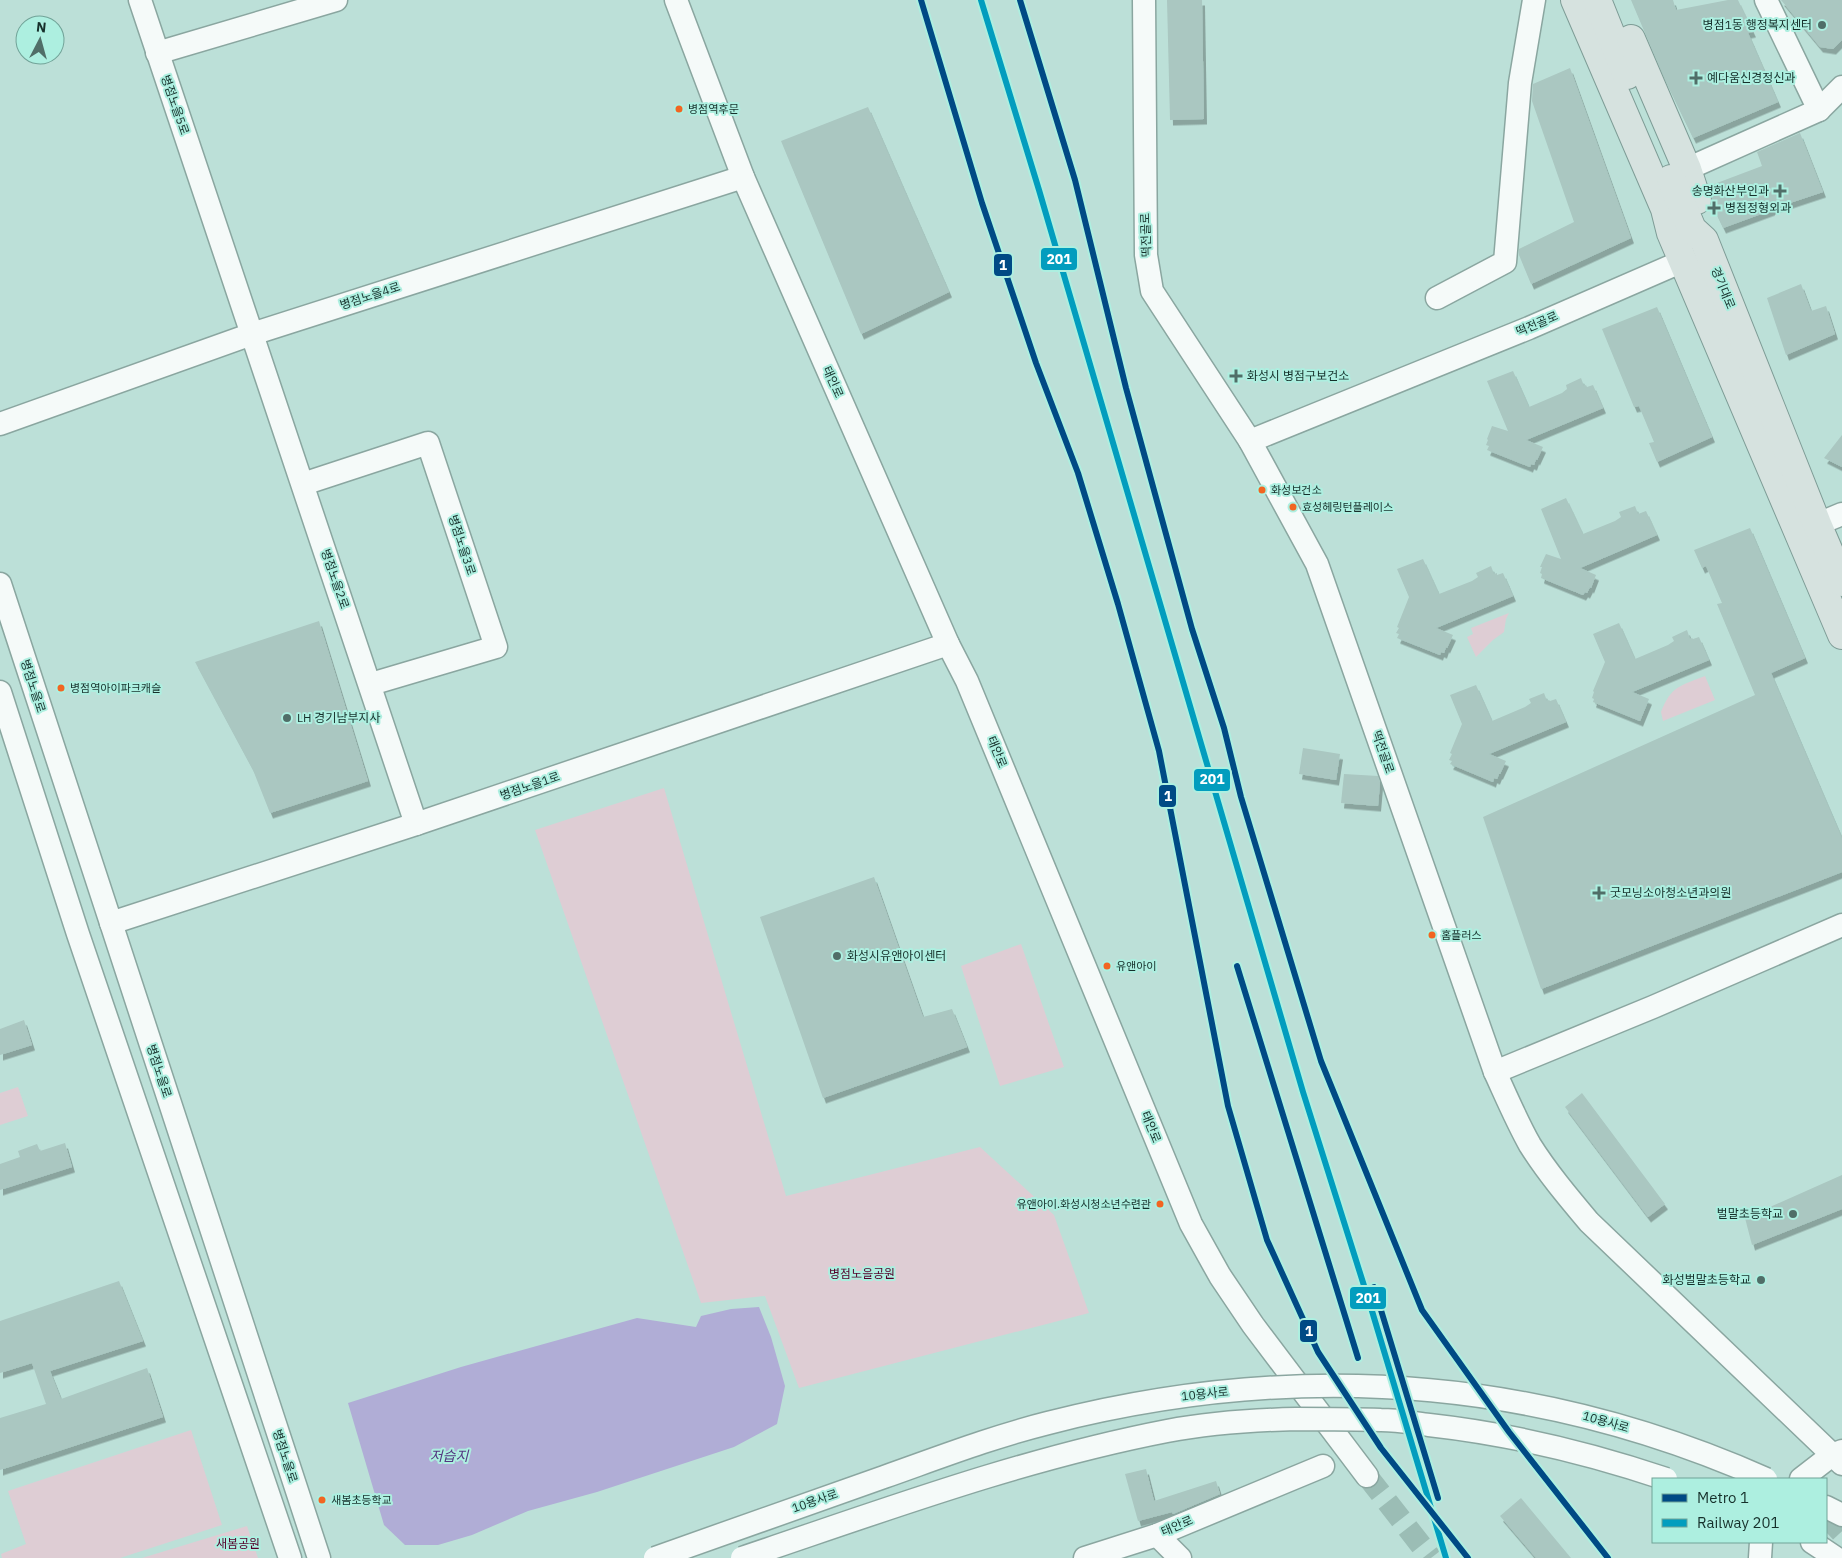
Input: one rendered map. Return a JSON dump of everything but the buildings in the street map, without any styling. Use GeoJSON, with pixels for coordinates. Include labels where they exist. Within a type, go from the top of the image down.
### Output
{"type":"FeatureCollection","features":[{"type":"Feature","properties":{"kind":"main road","name":"경기대로"},"geometry":{"type":"LineString","coordinates":[[1566,0],[1630,157],[1657,214],[1671,233]]}},
{"type":"Feature","properties":{"kind":"main road","name":"경기대로"},"geometry":{"type":"LineString","coordinates":[[1575,0],[1665,210],[1671,233],[1683,261],[1808,528],[1842,582]]}},
{"type":"Feature","properties":{"kind":"main road","name":"경기대로"},"geometry":{"type":"LineString","coordinates":[[1596,0],[1692,229],[1704,240],[1808,528],[1842,636]]}},
{"type":"Feature","properties":{"kind":"main road"},"geometry":{"type":"LineString","coordinates":[[1615,0],[1687,169],[1704,222],[1704,240]]}},
{"type":"Feature","properties":{"kind":"street","name":"병점노을5로"},"geometry":{"type":"LineString","coordinates":[[140,0],[252,334]]}},
{"type":"Feature","properties":{"kind":"street"},"geometry":{"type":"LineString","coordinates":[[157,53],[336,0]]}},
{"type":"Feature","properties":{"kind":"street","name":"태안로"},"geometry":{"type":"LineString","coordinates":[[676,0],[743,177],[948,644],[971,690],[1191,1224],[1220,1276],[1254,1325],[1367,1476]]}},
{"type":"Feature","properties":{"kind":"street","name":"떡전골로"},"geometry":{"type":"LineString","coordinates":[[1144,0],[1146,255],[1152,291],[1250,441],[1317,564],[1495,1072],[1530,1145],[1558,1185],[1589,1222],[1840,1457]]}},
{"type":"Feature","properties":{"kind":"street"},"geometry":{"type":"LineString","coordinates":[[1437,298],[1505,262],[1520,83],[1534,0]]}},
{"type":"Feature","properties":{"kind":"street"},"geometry":{"type":"LineString","coordinates":[[1766,0],[1819,110]]}},
{"type":"Feature","properties":{"kind":"street"},"geometry":{"type":"LineString","coordinates":[[1687,169],[1819,110],[1842,87]]}},
{"type":"Feature","properties":{"kind":"street","name":"병점노을4로"},"geometry":{"type":"LineString","coordinates":[[0,424],[252,334],[743,177]]}},
{"type":"Feature","properties":{"kind":"street","name":"떡전골로"},"geometry":{"type":"LineString","coordinates":[[1250,441],[1529,328],[1683,261]]}},
{"type":"Feature","properties":{"kind":"street","name":"병점노을2로"},"geometry":{"type":"LineString","coordinates":[[252,334],[371,684],[416,824]]}},
{"type":"Feature","properties":{"kind":"street","name":"병점노을3로"},"geometry":{"type":"LineString","coordinates":[[303,484],[428,444],[496,647],[371,684]]}},
{"type":"Feature","properties":{"kind":"street"},"geometry":{"type":"LineString","coordinates":[[1808,528],[1842,514]]}},
{"type":"Feature","properties":{"kind":"street","name":"병점노을로"},"geometry":{"type":"LineString","coordinates":[[0,584],[319,1558]]}},
{"type":"Feature","properties":{"kind":"street","name":"병점노을1로"},"geometry":{"type":"LineString","coordinates":[[111,923],[416,824],[948,644]]}},
{"type":"Feature","properties":{"kind":"street"},"geometry":{"type":"LineString","coordinates":[[0,692],[116,1046],[290,1558]]}},
{"type":"Feature","properties":{"kind":"street"},"geometry":{"type":"LineString","coordinates":[[43,824],[54,828],[66,825],[76,816]]}},
{"type":"Feature","properties":{"kind":"street"},"geometry":{"type":"LineString","coordinates":[[1495,1072],[1653,1007],[1842,925]]}},
{"type":"Feature","properties":{"kind":"street"},"geometry":{"type":"LineString","coordinates":[[116,1046],[123,1035],[137,1031],[148,1037]]}},
{"type":"Feature","properties":{"kind":"street","name":"10용사로"},"geometry":{"type":"LineString","coordinates":[[655,1558],[981,1443],[1046,1424],[1160,1399],[1260,1388],[1309,1385],[1404,1388],[1516,1401],[1614,1424],[1710,1456],[1764,1478]]}},
{"type":"Feature","properties":{"kind":"street"},"geometry":{"type":"LineString","coordinates":[[742,1558],[979,1479],[1030,1464],[1168,1431],[1223,1423],[1266,1420],[1384,1420],[1463,1429],[1523,1439],[1561,1448],[1663,1478]]}},
{"type":"Feature","properties":{"kind":"street"},"geometry":{"type":"LineString","coordinates":[[1803,1478],[1840,1457]]}},
{"type":"Feature","properties":{"kind":"street","name":"태안로"},"geometry":{"type":"LineString","coordinates":[[1085,1558],[1157,1535],[1323,1466]]}},
{"type":"Feature","properties":{"kind":"street"},"geometry":{"type":"LineString","coordinates":[[1827,1508],[1842,1515]]}},
{"type":"Feature","properties":{"kind":"street"},"geometry":{"type":"LineString","coordinates":[[1157,1535],[1180,1558]]}},
{"type":"Feature","properties":{"kind":"street"},"geometry":{"type":"LineString","coordinates":[[1760,1558],[1761,1543]]}},
{"type":"Feature","properties":{"kind":"street"},"geometry":{"type":"LineString","coordinates":[[1814,1543],[1836,1558]]}},
{"type":"Feature","properties":{"kind":"green space"},"geometry":{"type":"Polygon","coordinates":[[[1509,613],[1504,632],[1476,657],[1467,637],[1473,634],[1471,628],[1509,613]]]}},
{"type":"Feature","properties":{"kind":"green space"},"geometry":{"type":"Polygon","coordinates":[[[1705,676],[1715,700],[1663,721],[1661,712],[1673,692],[1683,685],[1705,676]]]}},
{"type":"Feature","properties":{"kind":"green space","name":"병점노을공원"},"geometry":{"type":"Polygon","coordinates":[[[664,788],[786,1196],[980,1147],[1054,1215],[1089,1313],[799,1388],[765,1296],[701,1303],[535,830],[664,788]]]}},
{"type":"Feature","properties":{"kind":"green space"},"geometry":{"type":"Polygon","coordinates":[[[1021,944],[1064,1067],[1000,1086],[961,966],[1021,944]]]}},
{"type":"Feature","properties":{"kind":"green space"},"geometry":{"type":"Polygon","coordinates":[[[18,1087],[28,1116],[0,1125],[0,1093],[18,1087]]]}},
{"type":"Feature","properties":{"kind":"green space"},"geometry":{"type":"Polygon","coordinates":[[[191,1430],[222,1525],[120,1558],[2,1558],[1,1554],[26,1544],[8,1491],[191,1430]]]}},
{"type":"Feature","properties":{"kind":"green space","name":"새봄공원"},"geometry":{"type":"Polygon","coordinates":[[[247,1526],[258,1558],[142,1558],[247,1526]]]}},
{"type":"Feature","properties":{"kind":"water","name":"저습지"},"geometry":{"type":"Polygon","coordinates":[[[759,1307],[771,1337],[785,1386],[777,1424],[734,1447],[597,1492],[528,1511],[472,1535],[438,1545],[405,1545],[384,1525],[348,1403],[461,1367],[637,1318],[696,1327],[701,1316],[731,1309],[759,1307]]]}},
{"type":"Feature","properties":{"kind":"tunnel"},"geometry":{"type":"LineString","coordinates":[[1367,1476],[1431,1558]]}},
{"type":"Feature","properties":{"kind":"tunnel"},"geometry":{"type":"LineString","coordinates":[[1827,1517],[1842,1533]]}},
{"type":"Feature","properties":{"kind":"metro line","name":"1"},"geometry":{"type":"LineString","coordinates":[[921,0],[982,203],[1036,363],[1078,473],[1118,604],[1159,751],[1228,1106],[1267,1240],[1318,1352],[1381,1448],[1468,1558]]}},
{"type":"Feature","properties":{"kind":"metro line","name":"1"},"geometry":{"type":"LineString","coordinates":[[1020,0],[1075,180],[1126,388],[1192,629],[1224,728],[1241,797],[1321,1061],[1422,1310],[1509,1432],[1608,1558]]}},
{"type":"Feature","properties":{"kind":"metro line","name":"1"},"geometry":{"type":"LineString","coordinates":[[1237,966],[1358,1358]]}},
{"type":"Feature","properties":{"kind":"metro line","name":"1"},"geometry":{"type":"LineString","coordinates":[[1374,1287],[1438,1498]]}},
{"type":"Feature","properties":{"kind":"rail line","name":"201"},"geometry":{"type":"LineString","coordinates":[[981,0],[1039,190],[1303,1092],[1372,1311],[1446,1558]]}},
{"type":"Feature","properties":{"kind":"place","name":"병점1동 행정복지센터"},"geometry":{"type":"Point","coordinates":[1822,25]}},
{"type":"Feature","properties":{"kind":"place","name":"예다움신경정신과"},"geometry":{"type":"Point","coordinates":[1696,78]}},
{"type":"Feature","properties":{"kind":"place","name":"병점역후문"},"geometry":{"type":"Point","coordinates":[679,109]}},
{"type":"Feature","properties":{"kind":"place","name":"송명화산부인과"},"geometry":{"type":"Point","coordinates":[1780,191]}},
{"type":"Feature","properties":{"kind":"place","name":"병점정형외과"},"geometry":{"type":"Point","coordinates":[1714,208]}},
{"type":"Feature","properties":{"kind":"place","name":"화성시 병점구보건소"},"geometry":{"type":"Point","coordinates":[1236,376]}},
{"type":"Feature","properties":{"kind":"place","name":"화성보건소"},"geometry":{"type":"Point","coordinates":[1262,490]}},
{"type":"Feature","properties":{"kind":"place","name":"효성헤링턴플레이스"},"geometry":{"type":"Point","coordinates":[1293,507]}},
{"type":"Feature","properties":{"kind":"place","name":"병점역아이파크캐슬"},"geometry":{"type":"Point","coordinates":[61,688]}},
{"type":"Feature","properties":{"kind":"place","name":"LH 경기남부지사"},"geometry":{"type":"Point","coordinates":[287,718]}},
{"type":"Feature","properties":{"kind":"place","name":"굿모닝소아청소년과의원"},"geometry":{"type":"Point","coordinates":[1599,893]}},
{"type":"Feature","properties":{"kind":"place","name":"홈플러스"},"geometry":{"type":"Point","coordinates":[1432,935]}},
{"type":"Feature","properties":{"kind":"place","name":"화성시유앤아이센터"},"geometry":{"type":"Point","coordinates":[837,956]}},
{"type":"Feature","properties":{"kind":"place","name":"유앤아이"},"geometry":{"type":"Point","coordinates":[1107,966]}},
{"type":"Feature","properties":{"kind":"place","name":"유앤아이.화성시청소년수련관"},"geometry":{"type":"Point","coordinates":[1160,1204]}},
{"type":"Feature","properties":{"kind":"place","name":"벌말초등학교"},"geometry":{"type":"Point","coordinates":[1793,1214]}},
{"type":"Feature","properties":{"kind":"place","name":"화성벌말초등학교"},"geometry":{"type":"Point","coordinates":[1761,1280]}},
{"type":"Feature","properties":{"kind":"place","name":"새봄초등학교"},"geometry":{"type":"Point","coordinates":[322,1500]}}]}
